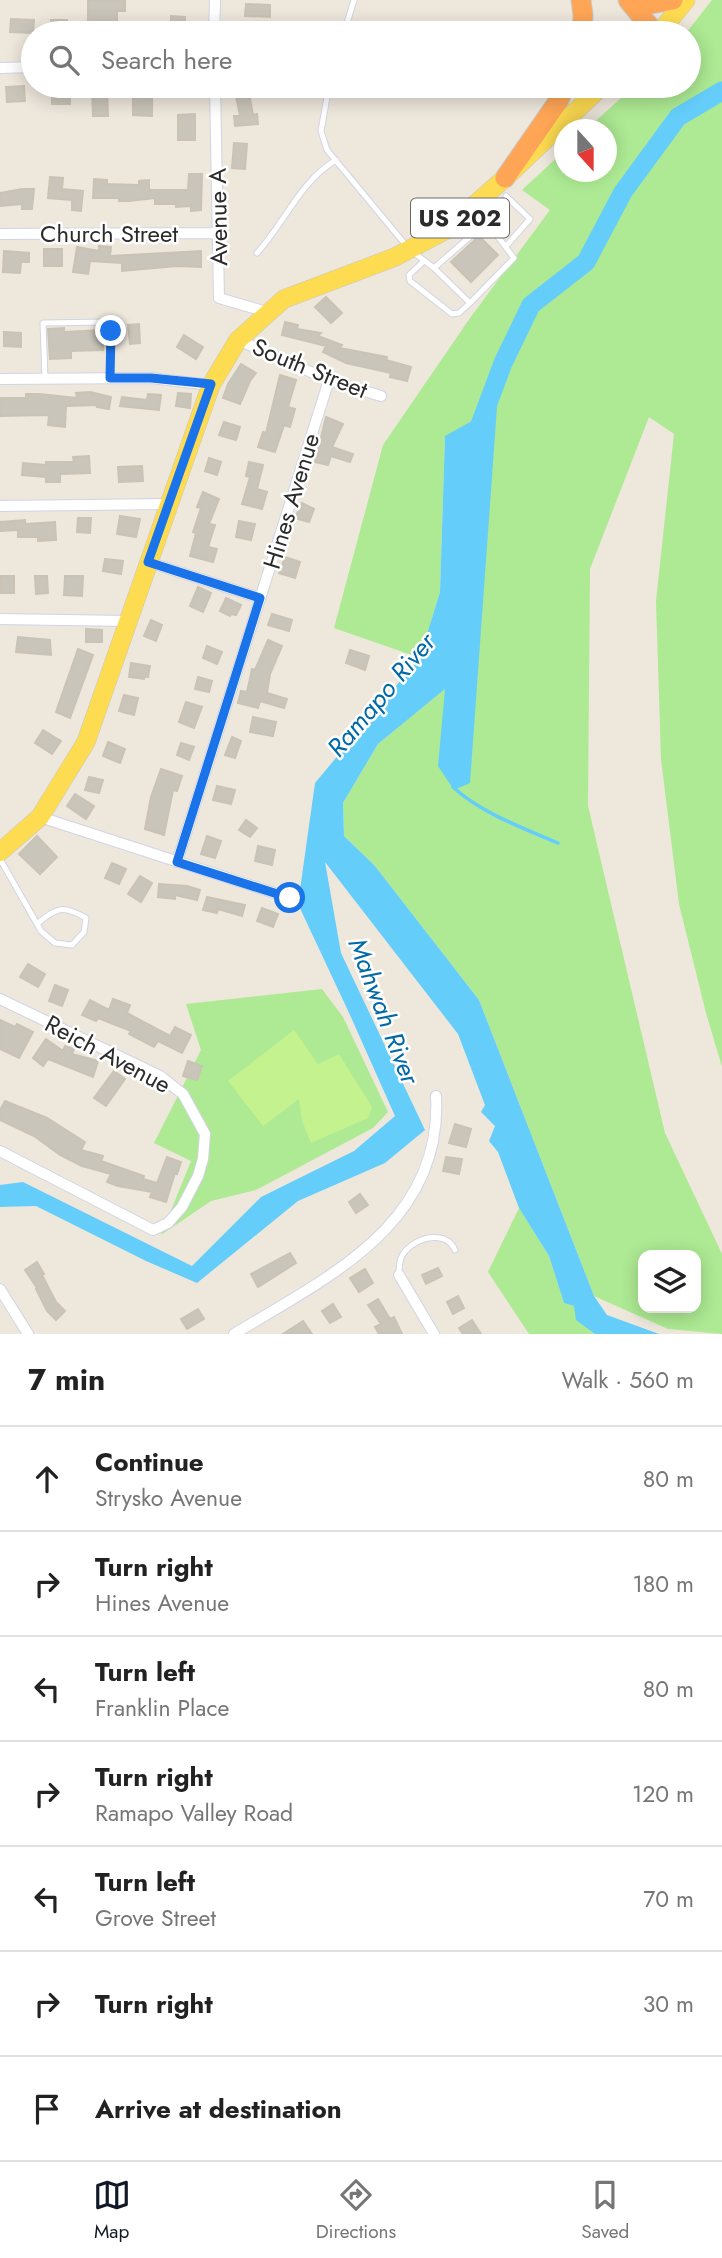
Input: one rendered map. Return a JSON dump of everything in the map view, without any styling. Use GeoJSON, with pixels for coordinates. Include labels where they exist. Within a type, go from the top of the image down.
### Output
{"type":"FeatureCollection","features":[{"type":"Feature","properties":{"kind":"highway"},"geometry":{"type":"LineString","coordinates":[[581,0],[582,21]]}},
{"type":"Feature","properties":{"kind":"highway"},"geometry":{"type":"LineString","coordinates":[[630,0],[650,4],[673,0]]}},
{"type":"Feature","properties":{"kind":"highway"},"geometry":{"type":"LineString","coordinates":[[630,0],[647,21]]}},
{"type":"Feature","properties":{"kind":"highway"},"geometry":{"type":"LineString","coordinates":[[506,187],[560,98]]}},
{"type":"Feature","properties":{"kind":"main road"},"geometry":{"type":"LineString","coordinates":[[668,21],[686,0]]}},
{"type":"Feature","properties":{"kind":"main road","name":"US 202"},"geometry":{"type":"LineString","coordinates":[[0,852],[40,817],[86,742],[211,384],[238,340],[284,299],[395,257],[446,230],[474,205],[506,187],[591,98]]}},
{"type":"Feature","properties":{"kind":"street"},"geometry":{"type":"LineString","coordinates":[[214,21],[215,0]]}},
{"type":"Feature","properties":{"kind":"street"},"geometry":{"type":"LineString","coordinates":[[0,68],[21,67]]}},
{"type":"Feature","properties":{"kind":"street","name":"Avenue A"},"geometry":{"type":"LineString","coordinates":[[215,98],[219,298],[267,313]]}},
{"type":"Feature","properties":{"kind":"street","name":"Church Street"},"geometry":{"type":"LineString","coordinates":[[0,234],[218,233]]}},
{"type":"Feature","properties":{"kind":"street","name":"South Street"},"geometry":{"type":"LineString","coordinates":[[238,340],[329,380],[381,396]]}},
{"type":"Feature","properties":{"kind":"street"},"geometry":{"type":"LineString","coordinates":[[0,379],[163,379],[211,384]]}},
{"type":"Feature","properties":{"kind":"street","name":"Hines Avenue"},"geometry":{"type":"LineString","coordinates":[[177,862],[329,380]]}},
{"type":"Feature","properties":{"kind":"street"},"geometry":{"type":"LineString","coordinates":[[0,506],[168,504]]}},
{"type":"Feature","properties":{"kind":"street"},"geometry":{"type":"LineString","coordinates":[[148,562],[260,598]]}},
{"type":"Feature","properties":{"kind":"street"},"geometry":{"type":"LineString","coordinates":[[0,620],[128,621]]}},
{"type":"Feature","properties":{"kind":"street"},"geometry":{"type":"LineString","coordinates":[[40,817],[290,898]]}},
{"type":"Feature","properties":{"kind":"street","name":"Reich Avenue"},"geometry":{"type":"LineString","coordinates":[[0,999],[160,1076],[183,1094],[205,1135],[198,1176],[182,1207],[168,1223],[153,1230],[0,1151]]}},
{"type":"Feature","properties":{"kind":"street"},"geometry":{"type":"LineString","coordinates":[[234,1334],[300,1294],[377,1238],[405,1209],[419,1187],[432,1151],[436,1131],[436,1096]]}},
{"type":"Feature","properties":{"kind":"street"},"geometry":{"type":"LineString","coordinates":[[399,1275],[434,1334]]}},
{"type":"Feature","properties":{"kind":"street"},"geometry":{"type":"LineString","coordinates":[[0,1289],[27,1334]]}},
{"type":"Feature","properties":{"kind":"lane"},"geometry":{"type":"LineString","coordinates":[[348,21],[354,0]]}},
{"type":"Feature","properties":{"kind":"lane"},"geometry":{"type":"LineString","coordinates":[[327,98],[321,131],[327,150],[409,249],[434,268],[470,303]]}},
{"type":"Feature","properties":{"kind":"lane"},"geometry":{"type":"LineString","coordinates":[[257,253],[267,243],[290,206],[326,165],[335,160]]}},
{"type":"Feature","properties":{"kind":"lane"},"geometry":{"type":"LineString","coordinates":[[506,187],[530,219],[507,245]]}},
{"type":"Feature","properties":{"kind":"lane"},"geometry":{"type":"LineString","coordinates":[[424,261],[409,275],[410,281],[452,314],[460,313],[513,262],[513,254],[507,245],[474,205]]}},
{"type":"Feature","properties":{"kind":"lane"},"geometry":{"type":"LineString","coordinates":[[434,268],[488,221]]}},
{"type":"Feature","properties":{"kind":"lane"},"geometry":{"type":"LineString","coordinates":[[45,379],[43,323],[106,322],[111,331],[110,378]]}},
{"type":"Feature","properties":{"kind":"lane"},"geometry":{"type":"LineString","coordinates":[[0,859],[41,931],[55,943],[72,945],[84,932],[86,918],[69,908],[54,910],[38,923]]}},
{"type":"Feature","properties":{"kind":"lane"},"geometry":{"type":"LineString","coordinates":[[399,1275],[401,1257],[407,1249],[425,1239],[448,1240],[455,1250]]}},
{"type":"Feature","properties":{"kind":"green space"},"geometry":{"type":"Polygon","coordinates":[[[712,0],[722,0],[722,1067],[679,904],[661,759],[656,601],[674,434],[649,417],[590,569],[588,806],[665,1133],[722,1254],[722,1334],[668,1329],[594,1296],[479,1000],[375,866],[344,836],[343,803],[378,744],[446,688],[454,790],[445,436],[440,592],[420,658],[334,628],[383,445],[470,318],[550,210],[522,190],[554,160],[554,182],[617,182],[617,119],[598,119],[621,98],[701,98],[701,21],[695,21],[712,0]]]}},
{"type":"Feature","properties":{"kind":"green space"},"geometry":{"type":"Polygon","coordinates":[[[322,989],[343,1017],[388,1112],[373,1128],[256,1190],[211,1201],[161,1235],[191,1161],[154,1143],[201,1050],[186,1004],[322,989]]]}},
{"type":"Feature","properties":{"kind":"green space"},"geometry":{"type":"Polygon","coordinates":[[[294,1030],[318,1064],[339,1054],[372,1107],[368,1118],[311,1143],[302,1121],[299,1099],[263,1126],[228,1081],[294,1030]]]}},
{"type":"Feature","properties":{"kind":"green space"},"geometry":{"type":"Polygon","coordinates":[[[519,1208],[549,1256],[564,1303],[574,1306],[595,1334],[529,1334],[488,1272],[519,1208]]]}},
{"type":"Feature","properties":{"kind":"water"},"geometry":{"type":"Polygon","coordinates":[[[497,407],[470,783],[454,790],[438,766],[445,689],[378,744],[343,803],[344,836],[375,866],[479,1000],[594,1296],[607,1315],[659,1334],[595,1334],[576,1320],[574,1306],[564,1303],[549,1256],[519,1208],[498,1152],[489,1141],[495,1126],[481,1112],[485,1105],[458,1034],[325,862],[341,953],[425,1130],[385,1163],[298,1201],[197,1283],[146,1261],[36,1206],[0,1207],[0,1185],[23,1182],[192,1266],[261,1197],[354,1151],[395,1116],[298,904],[315,783],[420,657],[440,592],[445,436],[497,407]]]}},
{"type":"Feature","properties":{"kind":"building"},"geometry":{"type":"Polygon","coordinates":[[[88,0],[125,0],[125,11],[117,11],[117,21],[88,21],[88,0]]]}},
{"type":"Feature","properties":{"kind":"building"},"geometry":{"type":"Polygon","coordinates":[[[246,4],[270,5],[270,17],[245,16],[246,4]]]}},
{"type":"Feature","properties":{"kind":"building"},"geometry":{"type":"Polygon","coordinates":[[[171,16],[185,17],[185,21],[171,21],[171,16]]]}},
{"type":"Feature","properties":{"kind":"building"},"geometry":{"type":"Polygon","coordinates":[[[11,19],[34,20],[21,21],[21,32],[10,32],[11,19]]]}},
{"type":"Feature","properties":{"kind":"building"},"geometry":{"type":"Polygon","coordinates":[[[21,86],[21,98],[25,98],[25,101],[7,102],[6,87],[21,86]]]}},
{"type":"Feature","properties":{"kind":"building"},"geometry":{"type":"Polygon","coordinates":[[[52,98],[70,98],[70,104],[52,104],[52,98]]]}},
{"type":"Feature","properties":{"kind":"building"},"geometry":{"type":"Polygon","coordinates":[[[92,98],[107,98],[108,116],[93,116],[92,98]]]}},
{"type":"Feature","properties":{"kind":"building"},"geometry":{"type":"Polygon","coordinates":[[[133,98],[152,98],[152,116],[133,115],[133,98]]]}},
{"type":"Feature","properties":{"kind":"building"},"geometry":{"type":"Polygon","coordinates":[[[236,98],[250,98],[258,124],[235,126],[234,116],[240,116],[236,98]]]}},
{"type":"Feature","properties":{"kind":"building"},"geometry":{"type":"Polygon","coordinates":[[[195,114],[195,140],[178,140],[178,115],[195,114]]]}},
{"type":"Feature","properties":{"kind":"building"},"geometry":{"type":"Polygon","coordinates":[[[234,143],[247,144],[245,169],[232,168],[234,143]]]}},
{"type":"Feature","properties":{"kind":"building"},"geometry":{"type":"Polygon","coordinates":[[[189,174],[202,174],[201,210],[191,211],[191,206],[176,207],[176,204],[155,204],[155,198],[119,201],[119,198],[93,198],[94,179],[107,180],[107,184],[139,185],[139,181],[149,180],[149,190],[188,190],[189,174]]]}},
{"type":"Feature","properties":{"kind":"building"},"geometry":{"type":"Polygon","coordinates":[[[50,177],[63,178],[62,189],[83,191],[81,211],[72,210],[72,200],[48,198],[50,177]]]}},
{"type":"Feature","properties":{"kind":"building"},"geometry":{"type":"Polygon","coordinates":[[[34,189],[32,209],[22,209],[22,204],[0,206],[0,193],[34,189]]]}},
{"type":"Feature","properties":{"kind":"building"},"geometry":{"type":"Polygon","coordinates":[[[479,236],[498,255],[471,282],[451,262],[479,236]]]}},
{"type":"Feature","properties":{"kind":"building"},"geometry":{"type":"Polygon","coordinates":[[[99,246],[111,247],[110,256],[201,251],[201,267],[177,266],[122,271],[122,263],[90,261],[88,274],[73,272],[77,247],[99,251],[99,246]]]}},
{"type":"Feature","properties":{"kind":"building"},"geometry":{"type":"Polygon","coordinates":[[[44,249],[62,249],[62,266],[44,266],[44,249]]]}},
{"type":"Feature","properties":{"kind":"building"},"geometry":{"type":"Polygon","coordinates":[[[4,251],[29,253],[29,262],[21,262],[20,273],[3,272],[4,251]]]}},
{"type":"Feature","properties":{"kind":"building"},"geometry":{"type":"Polygon","coordinates":[[[326,297],[342,313],[331,323],[315,307],[326,297]]]}},
{"type":"Feature","properties":{"kind":"building"},"geometry":{"type":"Polygon","coordinates":[[[285,322],[298,325],[297,329],[321,333],[318,336],[342,345],[340,348],[387,357],[386,360],[411,367],[407,381],[390,377],[391,373],[346,363],[323,352],[326,346],[282,335],[285,322]]]}},
{"type":"Feature","properties":{"kind":"building"},"geometry":{"type":"Polygon","coordinates":[[[139,324],[140,343],[130,344],[128,325],[139,324]]]}},
{"type":"Feature","properties":{"kind":"building"},"geometry":{"type":"Polygon","coordinates":[[[64,328],[64,332],[102,330],[103,350],[71,351],[71,358],[50,359],[48,329],[64,328]]]}},
{"type":"Feature","properties":{"kind":"building"},"geometry":{"type":"Polygon","coordinates":[[[4,332],[21,333],[21,347],[4,346],[4,332]]]}},
{"type":"Feature","properties":{"kind":"building"},"geometry":{"type":"Polygon","coordinates":[[[184,335],[203,347],[196,359],[177,347],[184,335]]]}},
{"type":"Feature","properties":{"kind":"building"},"geometry":{"type":"Polygon","coordinates":[[[241,364],[256,373],[240,404],[223,398],[228,384],[241,364]]]}},
{"type":"Feature","properties":{"kind":"building"},"geometry":{"type":"Polygon","coordinates":[[[280,375],[296,380],[288,407],[295,409],[290,427],[284,425],[275,452],[258,447],[263,432],[266,433],[280,375]]]}},
{"type":"Feature","properties":{"kind":"building"},"geometry":{"type":"Polygon","coordinates":[[[90,392],[111,397],[109,409],[97,407],[98,405],[66,406],[65,427],[48,425],[49,415],[0,416],[0,398],[26,398],[26,394],[39,394],[77,398],[76,393],[90,392]]]}},
{"type":"Feature","properties":{"kind":"building"},"geometry":{"type":"Polygon","coordinates":[[[178,393],[191,394],[190,408],[176,406],[178,393]]]}},
{"type":"Feature","properties":{"kind":"building"},"geometry":{"type":"Polygon","coordinates":[[[148,394],[161,395],[159,410],[120,406],[122,397],[147,400],[148,394]]]}},
{"type":"Feature","properties":{"kind":"building"},"geometry":{"type":"Polygon","coordinates":[[[326,417],[343,424],[332,447],[353,454],[350,462],[331,456],[328,465],[315,462],[326,417]]]}},
{"type":"Feature","properties":{"kind":"building"},"geometry":{"type":"Polygon","coordinates":[[[224,422],[240,427],[236,440],[219,435],[224,422]]]}},
{"type":"Feature","properties":{"kind":"building"},"geometry":{"type":"Polygon","coordinates":[[[89,456],[90,473],[60,474],[60,482],[46,482],[46,477],[22,475],[23,463],[46,465],[46,462],[74,462],[73,457],[89,456]]]}},
{"type":"Feature","properties":{"kind":"building"},"geometry":{"type":"Polygon","coordinates":[[[209,458],[221,462],[217,475],[205,471],[209,458]]]}},
{"type":"Feature","properties":{"kind":"building"},"geometry":{"type":"Polygon","coordinates":[[[249,462],[263,465],[257,489],[267,492],[262,509],[242,504],[250,477],[246,476],[249,462]]]}},
{"type":"Feature","properties":{"kind":"building"},"geometry":{"type":"Polygon","coordinates":[[[142,466],[143,481],[119,482],[118,467],[142,466]]]}},
{"type":"Feature","properties":{"kind":"building"},"geometry":{"type":"Polygon","coordinates":[[[203,492],[219,499],[209,524],[215,525],[208,547],[217,549],[213,562],[190,556],[196,533],[193,532],[201,508],[197,507],[203,492]]]}},
{"type":"Feature","properties":{"kind":"building"},"geometry":{"type":"Polygon","coordinates":[[[302,503],[314,509],[309,522],[295,518],[302,503]]]}},
{"type":"Feature","properties":{"kind":"building"},"geometry":{"type":"Polygon","coordinates":[[[120,516],[140,519],[136,537],[117,534],[120,516]]]}},
{"type":"Feature","properties":{"kind":"building"},"geometry":{"type":"Polygon","coordinates":[[[78,518],[91,518],[90,533],[77,532],[78,518]]]}},
{"type":"Feature","properties":{"kind":"building"},"geometry":{"type":"Polygon","coordinates":[[[25,520],[25,524],[55,522],[56,540],[38,541],[38,537],[18,537],[18,530],[0,531],[0,522],[25,520]]]}},
{"type":"Feature","properties":{"kind":"building"},"geometry":{"type":"Polygon","coordinates":[[[239,521],[255,524],[251,540],[236,537],[239,521]]]}},
{"type":"Feature","properties":{"kind":"building"},"geometry":{"type":"Polygon","coordinates":[[[285,557],[300,562],[295,578],[279,573],[285,557]]]}},
{"type":"Feature","properties":{"kind":"building"},"geometry":{"type":"Polygon","coordinates":[[[105,559],[123,561],[121,574],[103,571],[105,559]]]}},
{"type":"Feature","properties":{"kind":"building"},"geometry":{"type":"Polygon","coordinates":[[[1,576],[14,576],[14,593],[1,593],[1,576]]]}},
{"type":"Feature","properties":{"kind":"building"},"geometry":{"type":"Polygon","coordinates":[[[35,576],[47,576],[48,593],[36,594],[35,576]]]}},
{"type":"Feature","properties":{"kind":"building"},"geometry":{"type":"Polygon","coordinates":[[[65,576],[83,576],[82,596],[64,595],[65,576]]]}},
{"type":"Feature","properties":{"kind":"building"},"geometry":{"type":"Polygon","coordinates":[[[198,587],[211,593],[203,612],[190,606],[198,587]]]}},
{"type":"Feature","properties":{"kind":"building"},"geometry":{"type":"Polygon","coordinates":[[[226,598],[241,605],[236,615],[230,616],[220,611],[226,598]]]}},
{"type":"Feature","properties":{"kind":"building"},"geometry":{"type":"Polygon","coordinates":[[[272,614],[292,620],[289,631],[268,625],[272,614]]]}},
{"type":"Feature","properties":{"kind":"building"},"geometry":{"type":"Polygon","coordinates":[[[151,620],[162,625],[156,641],[144,636],[151,620]]]}},
{"type":"Feature","properties":{"kind":"building"},"geometry":{"type":"Polygon","coordinates":[[[86,629],[102,630],[102,642],[86,642],[86,629]]]}},
{"type":"Feature","properties":{"kind":"building"},"geometry":{"type":"Polygon","coordinates":[[[18,637],[50,640],[51,655],[16,652],[18,637]]]}},
{"type":"Feature","properties":{"kind":"building"},"geometry":{"type":"Polygon","coordinates":[[[268,640],[282,646],[270,674],[267,693],[287,699],[284,708],[260,701],[258,708],[238,703],[241,691],[247,692],[252,669],[255,670],[268,640]]]}},
{"type":"Feature","properties":{"kind":"building"},"geometry":{"type":"Polygon","coordinates":[[[207,646],[222,652],[217,664],[203,658],[207,646]]]}},
{"type":"Feature","properties":{"kind":"building"},"geometry":{"type":"Polygon","coordinates":[[[78,649],[93,655],[70,718],[56,712],[78,649]]]}},
{"type":"Feature","properties":{"kind":"building"},"geometry":{"type":"Polygon","coordinates":[[[350,650],[369,656],[365,670],[346,663],[350,650]]]}},
{"type":"Feature","properties":{"kind":"building"},"geometry":{"type":"Polygon","coordinates":[[[131,663],[150,666],[148,677],[129,677],[131,663]]]}},
{"type":"Feature","properties":{"kind":"building"},"geometry":{"type":"Polygon","coordinates":[[[198,677],[212,681],[209,692],[195,689],[198,677]]]}},
{"type":"Feature","properties":{"kind":"building"},"geometry":{"type":"Polygon","coordinates":[[[124,695],[138,698],[134,715],[119,711],[124,695]]]}},
{"type":"Feature","properties":{"kind":"building"},"geometry":{"type":"Polygon","coordinates":[[[186,702],[202,707],[194,728],[179,722],[186,702]]]}},
{"type":"Feature","properties":{"kind":"building"},"geometry":{"type":"Polygon","coordinates":[[[253,717],[276,722],[273,736],[250,732],[253,717]]]}},
{"type":"Feature","properties":{"kind":"building"},"geometry":{"type":"Polygon","coordinates":[[[43,730],[61,741],[52,754],[35,743],[43,730]]]}},
{"type":"Feature","properties":{"kind":"building"},"geometry":{"type":"Polygon","coordinates":[[[232,737],[241,741],[235,758],[225,755],[232,737]]]}},
{"type":"Feature","properties":{"kind":"building"},"geometry":{"type":"Polygon","coordinates":[[[108,742],[125,749],[120,763],[103,756],[108,742]]]}},
{"type":"Feature","properties":{"kind":"building"},"geometry":{"type":"Polygon","coordinates":[[[181,743],[194,747],[189,760],[177,755],[181,743]]]}},
{"type":"Feature","properties":{"kind":"building"},"geometry":{"type":"Polygon","coordinates":[[[161,769],[182,776],[177,791],[173,790],[164,835],[145,829],[151,797],[161,769]]]}},
{"type":"Feature","properties":{"kind":"building"},"geometry":{"type":"Polygon","coordinates":[[[89,777],[103,780],[99,793],[85,790],[89,777]]]}},
{"type":"Feature","properties":{"kind":"building"},"geometry":{"type":"Polygon","coordinates":[[[217,786],[235,790],[231,804],[213,800],[217,786]]]}},
{"type":"Feature","properties":{"kind":"building"},"geometry":{"type":"Polygon","coordinates":[[[75,794],[94,806],[86,819],[67,806],[75,794]]]}},
{"type":"Feature","properties":{"kind":"building"},"geometry":{"type":"Polygon","coordinates":[[[246,820],[257,828],[250,837],[239,830],[246,820]]]}},
{"type":"Feature","properties":{"kind":"building"},"geometry":{"type":"Polygon","coordinates":[[[37,836],[57,857],[40,874],[19,854],[37,836]]]}},
{"type":"Feature","properties":{"kind":"building"},"geometry":{"type":"Polygon","coordinates":[[[207,836],[221,841],[215,858],[201,854],[207,836]]]}},
{"type":"Feature","properties":{"kind":"building"},"geometry":{"type":"Polygon","coordinates":[[[258,846],[275,850],[272,865],[255,861],[258,846]]]}},
{"type":"Feature","properties":{"kind":"building"},"geometry":{"type":"Polygon","coordinates":[[[112,863],[126,869],[119,884],[105,878],[112,863]]]}},
{"type":"Feature","properties":{"kind":"building"},"geometry":{"type":"Polygon","coordinates":[[[140,876],[152,883],[141,902],[128,894],[140,876]]]}},
{"type":"Feature","properties":{"kind":"building"},"geometry":{"type":"Polygon","coordinates":[[[159,884],[200,890],[197,900],[175,895],[175,899],[158,897],[159,884]]]}},
{"type":"Feature","properties":{"kind":"building"},"geometry":{"type":"Polygon","coordinates":[[[207,897],[245,905],[242,916],[218,909],[217,913],[203,910],[207,897]]]}},
{"type":"Feature","properties":{"kind":"building"},"geometry":{"type":"Polygon","coordinates":[[[262,908],[278,914],[273,927],[257,921],[262,908]]]}},
{"type":"Feature","properties":{"kind":"building"},"geometry":{"type":"Polygon","coordinates":[[[28,964],[45,974],[38,987],[20,977],[28,964]]]}},
{"type":"Feature","properties":{"kind":"building"},"geometry":{"type":"Polygon","coordinates":[[[55,985],[68,990],[62,1006],[49,1001],[55,985]]]}},
{"type":"Feature","properties":{"kind":"building"},"geometry":{"type":"Polygon","coordinates":[[[113,999],[130,1005],[127,1013],[170,1036],[175,1027],[191,1035],[182,1053],[158,1041],[154,1047],[129,1034],[131,1031],[98,1018],[96,1021],[82,1015],[90,1000],[109,1010],[113,999]]]}},
{"type":"Feature","properties":{"kind":"building"},"geometry":{"type":"Polygon","coordinates":[[[0,1020],[33,1032],[19,1058],[0,1049],[0,1020]]]}},
{"type":"Feature","properties":{"kind":"building"},"geometry":{"type":"Polygon","coordinates":[[[46,1039],[63,1051],[65,1046],[74,1049],[72,1054],[98,1061],[93,1077],[48,1059],[43,1066],[33,1058],[46,1039]]]}},
{"type":"Feature","properties":{"kind":"building"},"geometry":{"type":"Polygon","coordinates":[[[188,1061],[202,1066],[197,1080],[183,1076],[188,1061]]]}},
{"type":"Feature","properties":{"kind":"building"},"geometry":{"type":"Polygon","coordinates":[[[114,1071],[125,1079],[106,1106],[94,1098],[114,1071]]]}},
{"type":"Feature","properties":{"kind":"building"},"geometry":{"type":"Polygon","coordinates":[[[5,1101],[47,1118],[85,1142],[81,1150],[103,1156],[101,1161],[144,1176],[143,1179],[157,1183],[167,1157],[181,1162],[166,1202],[150,1197],[152,1192],[107,1182],[111,1174],[82,1166],[60,1155],[34,1136],[0,1120],[0,1110],[5,1101]]]}},
{"type":"Feature","properties":{"kind":"building"},"geometry":{"type":"Polygon","coordinates":[[[455,1124],[471,1129],[466,1147],[449,1143],[455,1124]]]}},
{"type":"Feature","properties":{"kind":"building"},"geometry":{"type":"Polygon","coordinates":[[[446,1157],[462,1159],[459,1174],[443,1171],[446,1157]]]}},
{"type":"Feature","properties":{"kind":"building"},"geometry":{"type":"Polygon","coordinates":[[[360,1194],[368,1205],[356,1213],[349,1202],[360,1194]]]}},
{"type":"Feature","properties":{"kind":"building"},"geometry":{"type":"Polygon","coordinates":[[[290,1253],[296,1263],[258,1287],[251,1274],[290,1253]]]}},
{"type":"Feature","properties":{"kind":"building"},"geometry":{"type":"Polygon","coordinates":[[[37,1262],[56,1302],[65,1311],[56,1320],[47,1311],[25,1270],[37,1262]]]}},
{"type":"Feature","properties":{"kind":"building"},"geometry":{"type":"Polygon","coordinates":[[[438,1268],[442,1276],[426,1284],[422,1275],[438,1268]]]}},
{"type":"Feature","properties":{"kind":"building"},"geometry":{"type":"Polygon","coordinates":[[[365,1269],[373,1283],[359,1292],[350,1278],[365,1269]]]}},
{"type":"Feature","properties":{"kind":"building"},"geometry":{"type":"Polygon","coordinates":[[[458,1296],[464,1308],[453,1314],[447,1302],[458,1296]]]}},
{"type":"Feature","properties":{"kind":"building"},"geometry":{"type":"Polygon","coordinates":[[[378,1299],[390,1319],[394,1317],[402,1334],[379,1334],[375,1327],[381,1324],[368,1305],[378,1299]]]}},
{"type":"Feature","properties":{"kind":"building"},"geometry":{"type":"Polygon","coordinates":[[[333,1304],[341,1317],[330,1323],[322,1311],[333,1304]]]}},
{"type":"Feature","properties":{"kind":"building"},"geometry":{"type":"Polygon","coordinates":[[[198,1309],[204,1319],[187,1329],[181,1319],[198,1309]]]}},
{"type":"Feature","properties":{"kind":"building"},"geometry":{"type":"Polygon","coordinates":[[[472,1320],[481,1334],[463,1334],[459,1328],[472,1320]]]}},
{"type":"Feature","properties":{"kind":"building"},"geometry":{"type":"Polygon","coordinates":[[[303,1321],[312,1334],[283,1334],[303,1321]]]}},
{"type":"Feature","properties":{"kind":"waterway","name":"Ramapo River"},"geometry":{"type":"LineString","coordinates":[[478,439],[478,430],[503,363],[531,305],[586,262],[623,192],[678,117],[722,91]]}},
{"type":"Feature","properties":{"kind":"waterway"},"geometry":{"type":"LineString","coordinates":[[453,787],[489,812],[558,843]]}},
{"type":"Feature","properties":{"kind":"route"},"geometry":{"type":"LineString","coordinates":[[111,331],[110,378],[174,379],[211,384],[148,562],[260,598],[177,862],[290,898]]}},
{"type":"Feature","properties":{"kind":"water label","name":"Mahwah River"},"geometry":{"type":"Point","coordinates":[384,1011]}}]}
